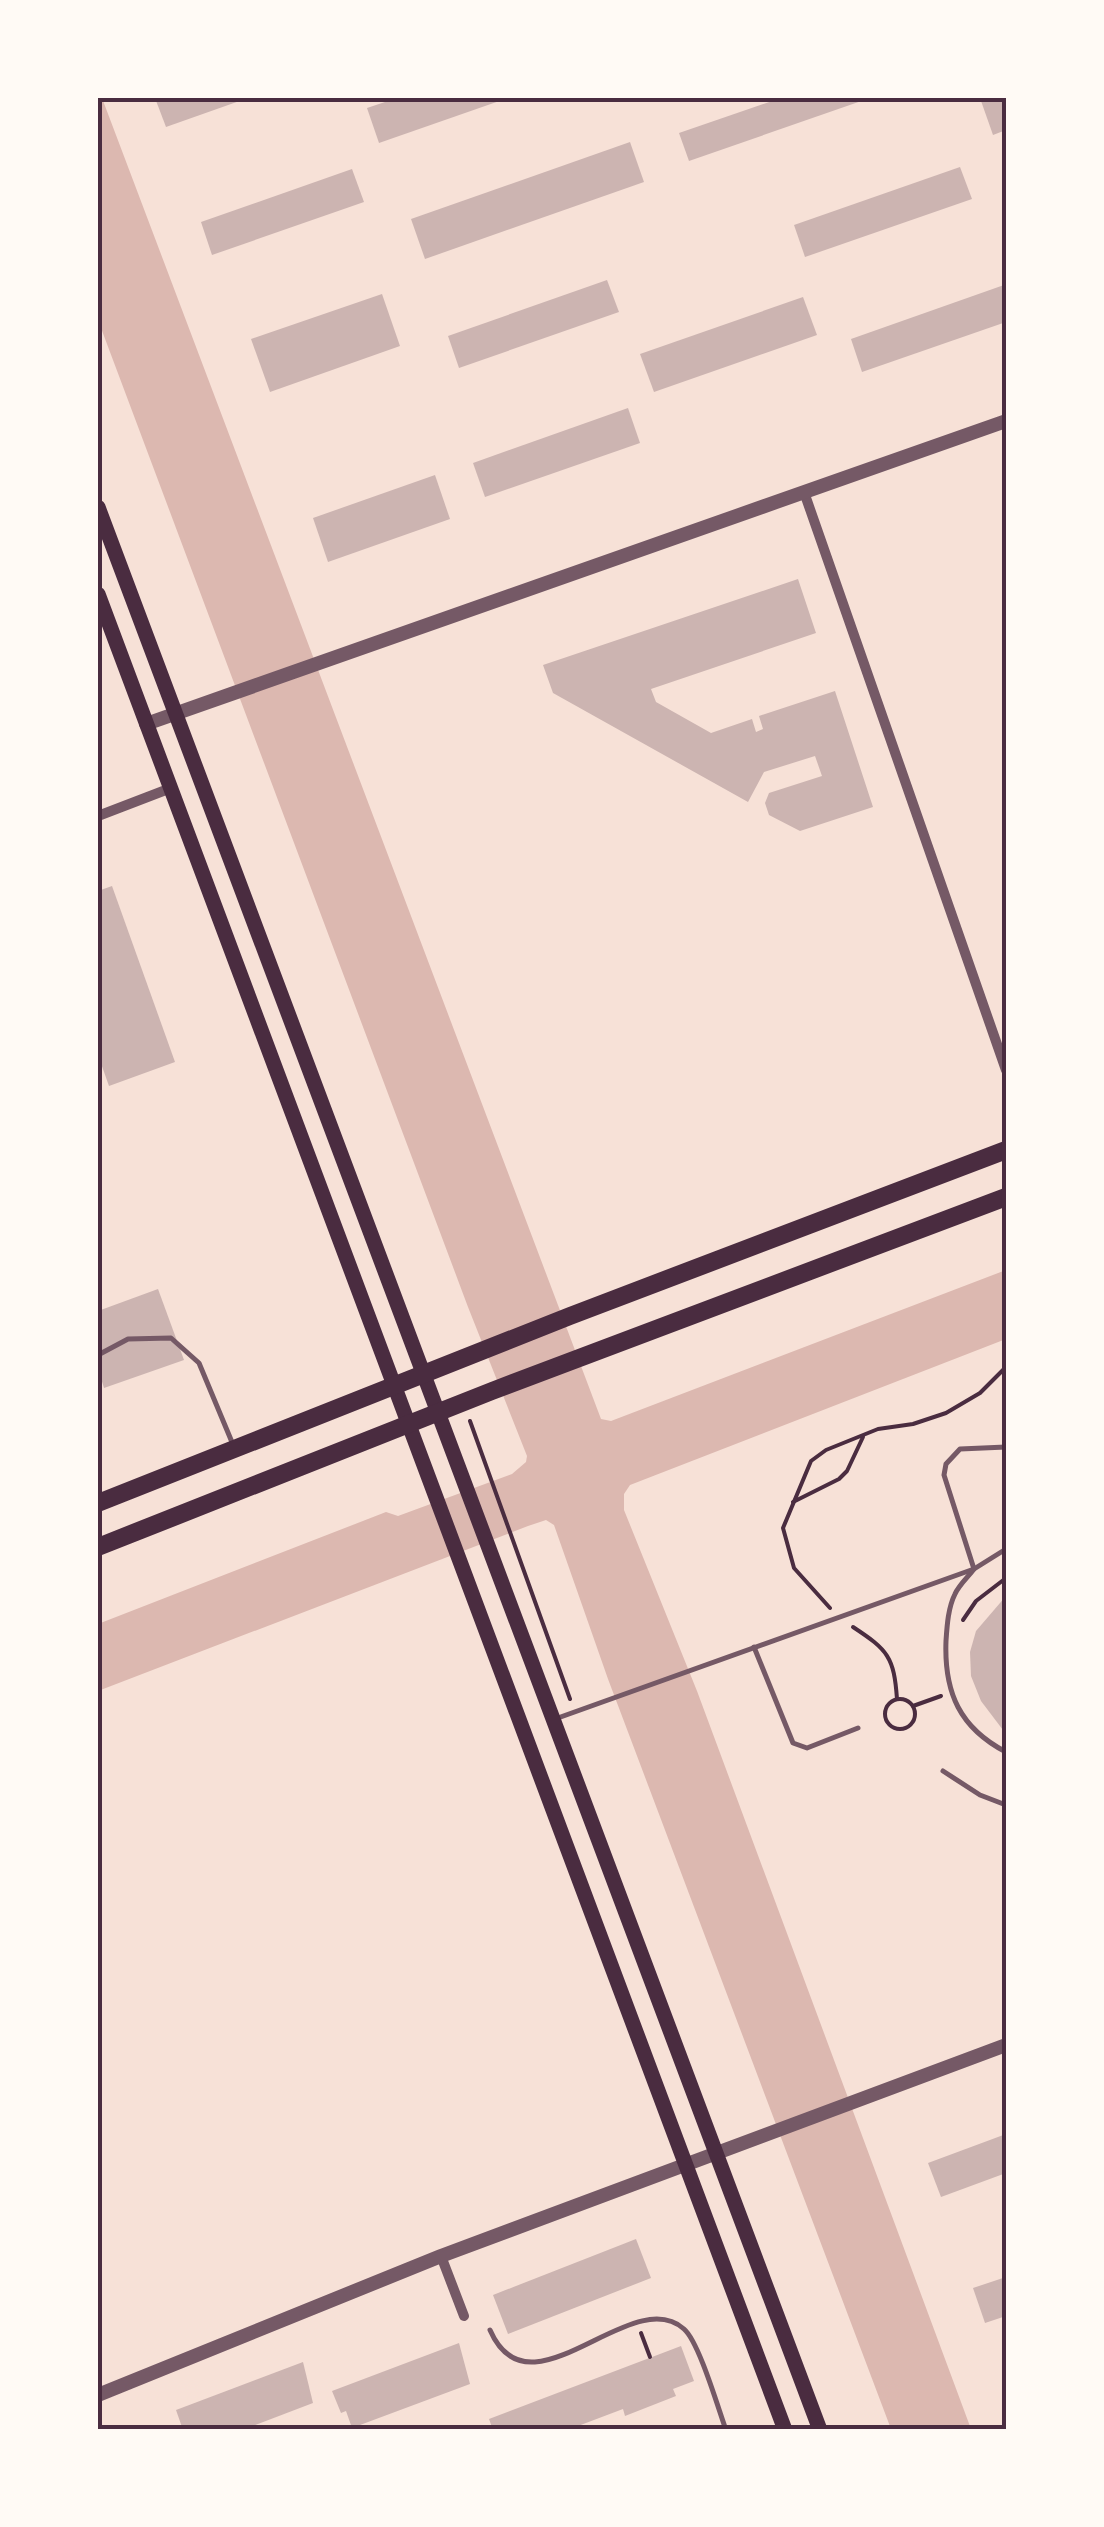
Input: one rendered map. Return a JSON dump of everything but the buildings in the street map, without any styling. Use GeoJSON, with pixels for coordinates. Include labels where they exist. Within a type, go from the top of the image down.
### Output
{"type":"FeatureCollection","features":[{"type":"Feature","properties":{"kind":"main road"},"geometry":{"type":"LineString","coordinates":[[98,507],[820,2430]]}},
{"type":"Feature","properties":{"kind":"main road"},"geometry":{"type":"LineString","coordinates":[[98,594],[785,2430]]}},
{"type":"Feature","properties":{"kind":"main road"},"geometry":{"type":"LineString","coordinates":[[98,1503],[570,1316],[1006,1150]]}},
{"type":"Feature","properties":{"kind":"main road"},"geometry":{"type":"LineString","coordinates":[[98,1547],[463,1402],[1006,1197]]}},
{"type":"Feature","properties":{"kind":"street"},"geometry":{"type":"LineString","coordinates":[[146,724],[1006,420]]}},
{"type":"Feature","properties":{"kind":"street"},"geometry":{"type":"LineString","coordinates":[[804,492],[1006,1070]]}},
{"type":"Feature","properties":{"kind":"street"},"geometry":{"type":"LineString","coordinates":[[98,816],[171,788]]}},
{"type":"Feature","properties":{"kind":"street"},"geometry":{"type":"LineString","coordinates":[[98,2395],[441,2256],[1006,2045]]}},
{"type":"Feature","properties":{"kind":"street"},"geometry":{"type":"LineString","coordinates":[[441,2256],[464,2316]]}},
{"type":"Feature","properties":{"kind":"lane"},"geometry":{"type":"LineString","coordinates":[[98,1355],[128,1340],[172,1338],[200,1362],[235,1450]]}},
{"type":"Feature","properties":{"kind":"lane"},"geometry":{"type":"LineString","coordinates":[[974,1569],[947,1490],[946,1464],[960,1448],[1006,1447]]}},
{"type":"Feature","properties":{"kind":"lane"},"geometry":{"type":"LineString","coordinates":[[552,1720],[974,1569],[1006,1549]]}},
{"type":"Feature","properties":{"kind":"lane"},"geometry":{"type":"LineString","coordinates":[[974,1569],[954,1595],[947,1624],[946,1658],[952,1693],[972,1729],[1006,1752]]}},
{"type":"Feature","properties":{"kind":"lane"},"geometry":{"type":"LineString","coordinates":[[754,1647],[793,1743],[806,1748],[858,1728]]}},
{"type":"Feature","properties":{"kind":"lane"},"geometry":{"type":"LineString","coordinates":[[944,1771],[980,1795],[1006,1805]]}},
{"type":"Feature","properties":{"kind":"lane"},"geometry":{"type":"LineString","coordinates":[[490,2330],[508,2356],[530,2364],[637,2324],[666,2320],[688,2332],[726,2430]]}},
{"type":"Feature","properties":{"kind":"path"},"geometry":{"type":"LineString","coordinates":[[896,1699],[907,1700],[913,1706],[914,1720],[903,1729],[892,1727],[884,1712],[896,1699],[895,1675],[888,1654],[840,1616],[794,1568],[783,1528],[811,1461],[826,1450],[864,1435],[946,1413],[980,1393],[1006,1366]]}},
{"type":"Feature","properties":{"kind":"path"},"geometry":{"type":"LineString","coordinates":[[463,1402],[514,1537]]}},
{"type":"Feature","properties":{"kind":"path"},"geometry":{"type":"LineString","coordinates":[[794,1502],[840,1479],[864,1435]]}},
{"type":"Feature","properties":{"kind":"path"},"geometry":{"type":"LineString","coordinates":[[958,1631],[976,1601],[1006,1578]]}},
{"type":"Feature","properties":{"kind":"path"},"geometry":{"type":"LineString","coordinates":[[913,1706],[952,1693]]}},
{"type":"Feature","properties":{"kind":"path"},"geometry":{"type":"LineString","coordinates":[[637,2324],[650,2357]]}},
{"type":"Feature","properties":{"kind":"shaded area"},"geometry":{"type":"Polygon","coordinates":[[[98,98],[102,98],[601,1419],[611,1421],[1006,1270],[1006,1339],[630,1485],[624,1494],[624,1510],[697,1691],[971,2429],[891,2429],[608,1679],[554,1525],[546,1520],[528,1526],[98,1691],[98,1624],[386,1512],[398,1516],[512,1474],[526,1462],[527,1456],[98,320],[98,98]]]}}]}
